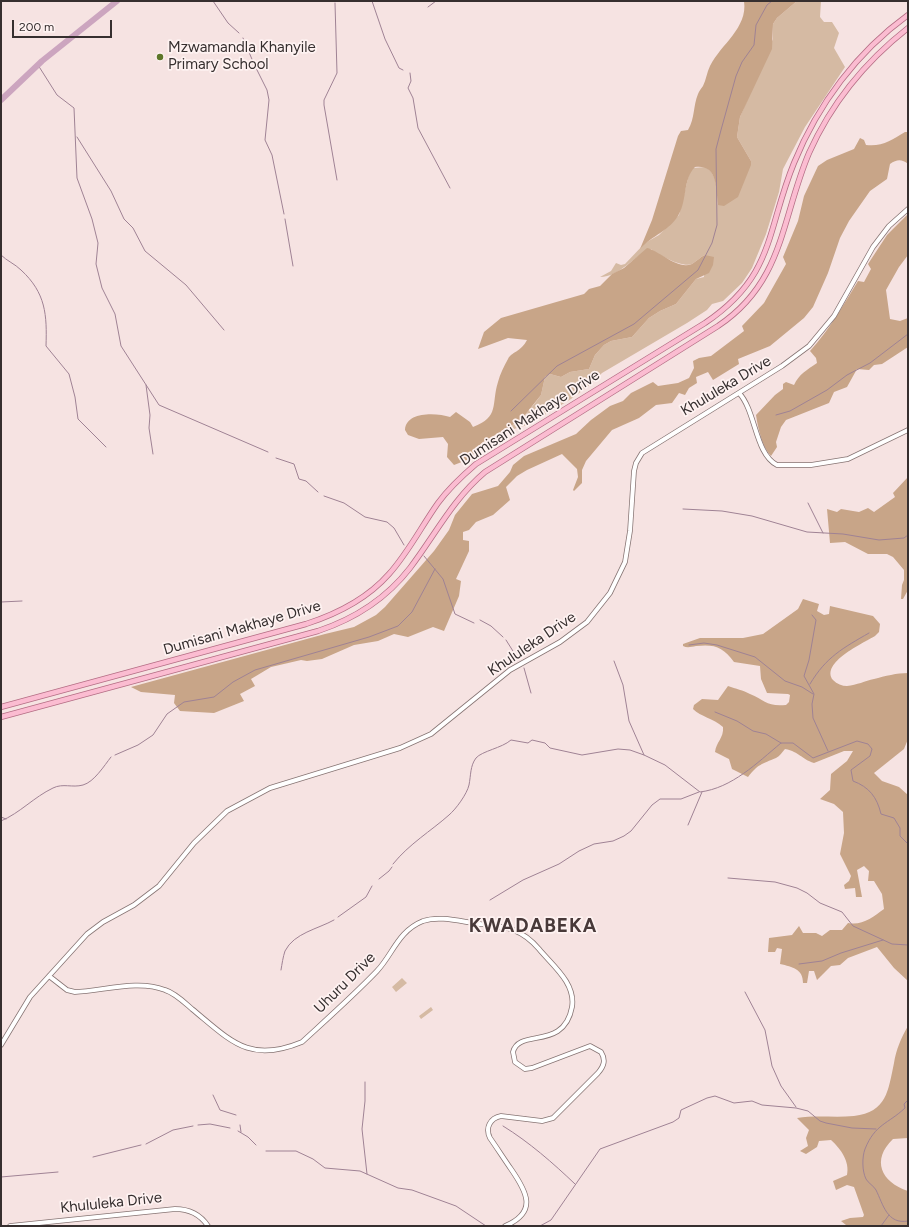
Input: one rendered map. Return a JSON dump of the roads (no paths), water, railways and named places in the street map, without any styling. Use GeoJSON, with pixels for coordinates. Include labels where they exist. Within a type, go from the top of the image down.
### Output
{"type":"FeatureCollection","features":[{"type":"Feature","properties":{"kind":"main road","name":"Dumisani Makhaye Drive"},"geometry":{"type":"LineString","coordinates":[[1,707],[306,624],[337,612],[368,593],[385,578],[401,559],[448,491],[476,464],[705,323],[738,297],[754,275],[764,257],[794,164],[817,115],[834,90],[858,61],[889,30],[908,15]]}},
{"type":"Feature","properties":{"kind":"main road","name":"Dumisani Makhaye Drive"},"geometry":{"type":"LineString","coordinates":[[1,717],[318,631],[345,621],[376,602],[403,577],[454,503],[485,472],[718,326],[748,301],[767,275],[774,260],[803,170],[826,122],[842,96],[861,72],[908,28]]}},
{"type":"Feature","properties":{"kind":"street","name":"Khululeka Drive"},"geometry":{"type":"LineString","coordinates":[[1,1045],[26,1001],[95,928],[134,905],[159,886],[206,830],[237,805],[276,785],[400,748],[430,734],[510,670],[560,642],[579,628],[604,602],[621,573],[629,548],[634,471],[639,458],[649,447],[740,393],[790,361],[814,340],[834,316],[873,247],[889,226],[908,209]]}},
{"type":"Feature","properties":{"kind":"street"},"geometry":{"type":"LineString","coordinates":[[740,393],[746,402],[764,451],[773,462],[784,466],[824,464],[848,459],[908,430]]}},
{"type":"Feature","properties":{"kind":"street","name":"Uhuru Drive"},"geometry":{"type":"LineString","coordinates":[[49,976],[67,990],[75,992],[145,986],[166,990],[178,997],[228,1039],[248,1050],[264,1050],[286,1048],[302,1042],[378,970],[401,936],[423,921],[441,919],[496,926],[509,928],[523,934],[534,943],[565,980],[571,993],[572,1005],[566,1022],[552,1035],[541,1039],[524,1040],[517,1043],[512,1052],[515,1062],[525,1069],[532,1068],[590,1046],[601,1052],[604,1061],[603,1066],[598,1073],[553,1118],[542,1121],[501,1116],[490,1122],[488,1129],[490,1138],[523,1186],[527,1195],[526,1207],[521,1216],[505,1226]]}},
{"type":"Feature","properties":{"kind":"street","name":"Khululeka Drive"},"geometry":{"type":"LineString","coordinates":[[10,1226],[177,1209],[197,1214],[208,1226]]}},
{"type":"Feature","properties":{"kind":"waterway"},"geometry":{"type":"LineString","coordinates":[[1,100],[42,61],[117,1]]}},
{"type":"Feature","properties":{"kind":"waterway"},"geometry":{"type":"LineString","coordinates":[[213,1],[228,23],[239,33]]}},
{"type":"Feature","properties":{"kind":"waterway"},"geometry":{"type":"LineString","coordinates":[[372,1],[385,39],[399,68],[403,70]]}},
{"type":"Feature","properties":{"kind":"waterway"},"geometry":{"type":"LineString","coordinates":[[428,7],[436,1]]}},
{"type":"Feature","properties":{"kind":"waterway"},"geometry":{"type":"LineString","coordinates":[[511,411],[557,366],[634,324],[698,270],[712,243],[717,225],[716,149],[721,130],[736,76],[742,62],[754,45],[756,25],[767,5],[772,1]]}},
{"type":"Feature","properties":{"kind":"waterway"},"geometry":{"type":"LineString","coordinates":[[335,3],[337,73],[324,100],[324,105],[337,180]]}},
{"type":"Feature","properties":{"kind":"waterway"},"geometry":{"type":"LineString","coordinates":[[243,38],[267,90],[269,100],[265,140],[272,155],[284,214]]}},
{"type":"Feature","properties":{"kind":"waterway"},"geometry":{"type":"LineString","coordinates":[[38,65],[57,95],[74,108],[77,178],[92,219],[98,243],[96,264],[102,288],[115,314],[121,346],[159,405],[268,452]]}},
{"type":"Feature","properties":{"kind":"waterway"},"geometry":{"type":"LineString","coordinates":[[410,73],[411,81],[408,88],[413,98],[418,128],[450,188]]}},
{"type":"Feature","properties":{"kind":"waterway"},"geometry":{"type":"LineString","coordinates":[[77,137],[111,191],[124,219],[133,228],[145,251],[186,285],[224,330]]}},
{"type":"Feature","properties":{"kind":"waterway"},"geometry":{"type":"LineString","coordinates":[[285,219],[293,266]]}},
{"type":"Feature","properties":{"kind":"waterway"},"geometry":{"type":"LineString","coordinates":[[1,255],[21,270],[36,287],[45,314],[46,346],[69,374],[75,397],[78,419],[106,447]]}},
{"type":"Feature","properties":{"kind":"waterway"},"geometry":{"type":"LineString","coordinates":[[776,415],[790,411],[827,390],[847,375],[870,363],[908,334]]}},
{"type":"Feature","properties":{"kind":"waterway"},"geometry":{"type":"LineString","coordinates":[[146,385],[150,415],[149,428],[153,454]]}},
{"type":"Feature","properties":{"kind":"waterway"},"geometry":{"type":"LineString","coordinates":[[276,458],[294,464],[299,479],[306,481],[318,492]]}},
{"type":"Feature","properties":{"kind":"waterway"},"geometry":{"type":"LineString","coordinates":[[324,496],[344,503],[365,517],[387,522],[394,528],[404,545]]}},
{"type":"Feature","properties":{"kind":"waterway"},"geometry":{"type":"LineString","coordinates":[[808,503],[823,533]]}},
{"type":"Feature","properties":{"kind":"waterway"},"geometry":{"type":"LineString","coordinates":[[683,509],[722,511],[752,516],[807,532],[843,534],[879,540],[904,538],[908,535]]}},
{"type":"Feature","properties":{"kind":"waterway"},"geometry":{"type":"LineString","coordinates":[[424,556],[443,579],[455,614],[474,623]]}},
{"type":"Feature","properties":{"kind":"waterway"},"geometry":{"type":"LineString","coordinates":[[115,755],[138,745],[153,735],[167,714],[184,702],[214,697],[233,682],[255,670],[369,637],[398,626],[412,612],[435,569]]}},
{"type":"Feature","properties":{"kind":"waterway"},"geometry":{"type":"LineString","coordinates":[[1,602],[22,601]]}},
{"type":"Feature","properties":{"kind":"waterway"},"geometry":{"type":"LineString","coordinates":[[812,615],[816,620],[809,660],[804,676],[814,694],[812,704],[813,718],[828,751]]}},
{"type":"Feature","properties":{"kind":"waterway"},"geometry":{"type":"LineString","coordinates":[[480,620],[491,626],[503,637]]}},
{"type":"Feature","properties":{"kind":"waterway"},"geometry":{"type":"LineString","coordinates":[[810,684],[829,660],[843,649],[869,633]]}},
{"type":"Feature","properties":{"kind":"waterway"},"geometry":{"type":"LineString","coordinates":[[506,640],[518,659]]}},
{"type":"Feature","properties":{"kind":"waterway"},"geometry":{"type":"LineString","coordinates":[[689,645],[704,643],[717,645],[755,657],[785,681],[802,687],[813,694]]}},
{"type":"Feature","properties":{"kind":"waterway"},"geometry":{"type":"LineString","coordinates":[[614,661],[623,685],[629,721],[644,755]]}},
{"type":"Feature","properties":{"kind":"waterway"},"geometry":{"type":"LineString","coordinates":[[524,668],[531,693]]}},
{"type":"Feature","properties":{"kind":"waterway"},"geometry":{"type":"LineString","coordinates":[[715,712],[737,721],[753,731],[766,734],[781,743]]}},
{"type":"Feature","properties":{"kind":"waterway"},"geometry":{"type":"LineString","coordinates":[[393,864],[406,850],[449,815],[458,805],[468,789],[472,767],[476,758],[483,753],[511,740],[528,743],[532,740],[545,743],[550,748],[582,755],[618,749],[630,750],[665,765],[700,792],[712,790],[744,774],[781,743],[793,743],[813,758],[857,741],[868,744],[872,749],[870,756],[851,770],[853,781],[864,786],[872,793],[881,814],[894,818],[900,828],[900,836],[908,844]]}},
{"type":"Feature","properties":{"kind":"waterway"},"geometry":{"type":"LineString","coordinates":[[1,821],[8,818],[53,788],[60,786],[79,786],[91,781],[111,757]]}},
{"type":"Feature","properties":{"kind":"waterway"},"geometry":{"type":"LineString","coordinates":[[490,900],[523,880],[559,864],[579,851],[594,844],[613,841],[624,836],[631,831],[652,805],[660,799],[681,799],[699,792]]}},
{"type":"Feature","properties":{"kind":"waterway"},"geometry":{"type":"LineString","coordinates":[[688,825],[702,792]]}},
{"type":"Feature","properties":{"kind":"waterway"},"geometry":{"type":"LineString","coordinates":[[1,817],[6,819]]}},
{"type":"Feature","properties":{"kind":"waterway"},"geometry":{"type":"LineString","coordinates":[[379,879],[392,867]]}},
{"type":"Feature","properties":{"kind":"waterway"},"geometry":{"type":"LineString","coordinates":[[728,878],[775,882],[797,888],[807,893],[820,903],[842,912],[853,926],[892,944],[908,945]]}},
{"type":"Feature","properties":{"kind":"waterway"},"geometry":{"type":"LineString","coordinates":[[338,917],[366,897],[372,886]]}},
{"type":"Feature","properties":{"kind":"waterway"},"geometry":{"type":"LineString","coordinates":[[281,970],[285,951],[294,940],[307,932],[334,920]]}},
{"type":"Feature","properties":{"kind":"waterway"},"geometry":{"type":"LineString","coordinates":[[799,964],[822,961],[841,953],[883,940]]}},
{"type":"Feature","properties":{"kind":"waterway"},"geometry":{"type":"LineString","coordinates":[[745,992],[765,1030],[772,1066],[781,1086],[796,1107]]}},
{"type":"Feature","properties":{"kind":"waterway"},"geometry":{"type":"LineString","coordinates":[[365,1082],[365,1101],[362,1129],[367,1174]]}},
{"type":"Feature","properties":{"kind":"waterway"},"geometry":{"type":"LineString","coordinates":[[213,1095],[220,1110],[236,1115]]}},
{"type":"Feature","properties":{"kind":"waterway"},"geometry":{"type":"LineString","coordinates":[[540,1226],[551,1220],[600,1149],[673,1122],[679,1118],[681,1110],[707,1098],[715,1096],[734,1103],[752,1101],[762,1105],[796,1108],[808,1111],[820,1121],[826,1123],[852,1128],[876,1129]]}},
{"type":"Feature","properties":{"kind":"waterway"},"geometry":{"type":"LineString","coordinates":[[908,1100],[904,1104],[905,1108],[882,1125],[873,1134],[863,1156],[866,1179],[876,1190],[890,1217],[895,1220],[908,1221]]}},
{"type":"Feature","properties":{"kind":"waterway"},"geometry":{"type":"LineString","coordinates":[[198,1125],[210,1124],[230,1128]]}},
{"type":"Feature","properties":{"kind":"waterway"},"geometry":{"type":"LineString","coordinates":[[240,1125],[241,1132]]}},
{"type":"Feature","properties":{"kind":"waterway"},"geometry":{"type":"LineString","coordinates":[[146,1144],[173,1130],[193,1126]]}},
{"type":"Feature","properties":{"kind":"waterway"},"geometry":{"type":"LineString","coordinates":[[503,1126],[540,1153],[575,1184]]}},
{"type":"Feature","properties":{"kind":"waterway"},"geometry":{"type":"LineString","coordinates":[[238,1131],[248,1137],[256,1145]]}},
{"type":"Feature","properties":{"kind":"waterway"},"geometry":{"type":"LineString","coordinates":[[93,1157],[141,1145]]}},
{"type":"Feature","properties":{"kind":"waterway"},"geometry":{"type":"LineString","coordinates":[[266,1151],[296,1151],[313,1159],[325,1168],[360,1171],[398,1188],[412,1190],[456,1206],[486,1226]]}},
{"type":"Feature","properties":{"kind":"waterway"},"geometry":{"type":"LineString","coordinates":[[1,1177],[58,1172]]}},
{"type":"Feature","properties":{"kind":"waterway"},"geometry":{"type":"LineString","coordinates":[[881,1226],[889,1215]]}},
{"type":"Feature","properties":{"kind":"place","name":"Mzwamandla Khanyile Primary School"},"geometry":{"type":"Point","coordinates":[160,57]}},
{"type":"Feature","properties":{"kind":"district","name":"KWADABEKA"},"geometry":{"type":"Point","coordinates":[533,926]}}]}
